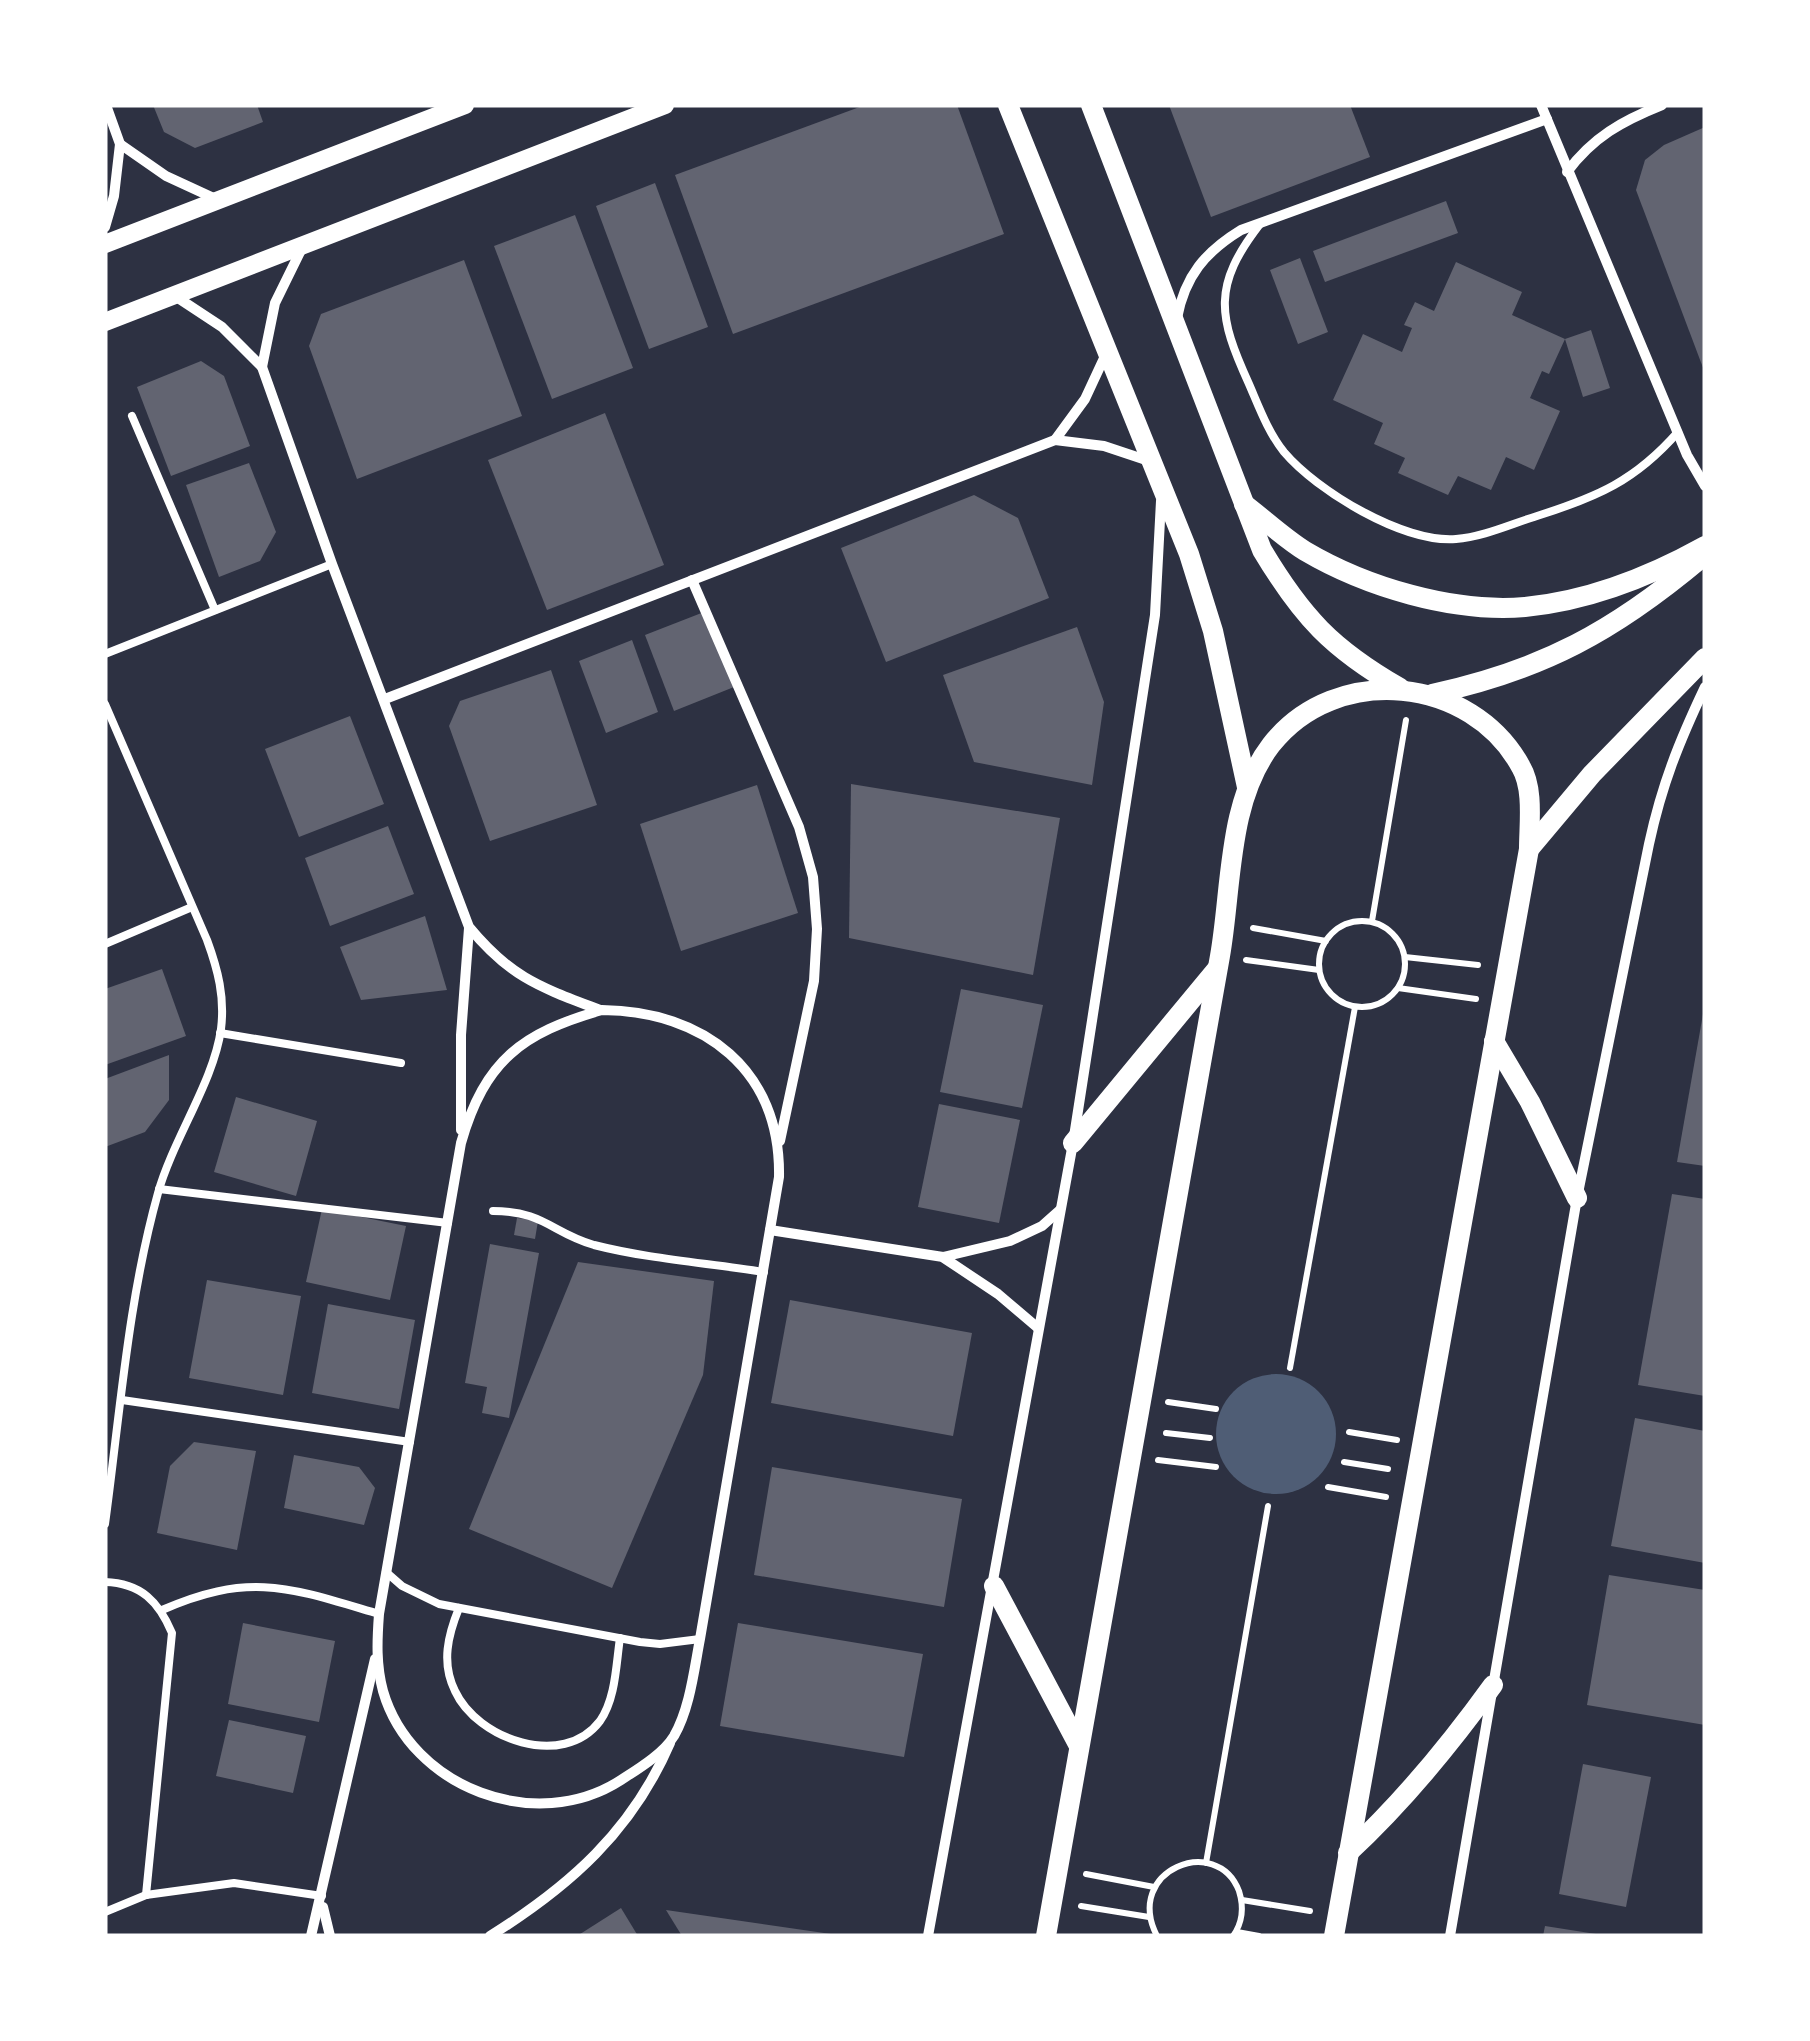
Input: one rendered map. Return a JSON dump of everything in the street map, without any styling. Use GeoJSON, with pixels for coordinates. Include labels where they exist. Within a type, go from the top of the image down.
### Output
{"type":"FeatureCollection","features":[{"type":"Feature","properties":{"kind":"main road"},"geometry":{"type":"LineString","coordinates":[[1008,105],[1106,354],[1157,471],[1213,631],[1247,787]]}},
{"type":"Feature","properties":{"kind":"main road"},"geometry":{"type":"LineString","coordinates":[[1091,105],[1241,502],[1262,550],[1288,594],[1320,632],[1359,664],[1415,691],[1470,711],[1501,736],[1524,770],[1530,806],[1529,849],[1336,1926]]}},
{"type":"Feature","properties":{"kind":"main road"},"geometry":{"type":"LineString","coordinates":[[1241,502],[1304,550],[1373,584],[1447,603],[1524,607],[1596,592],[1672,564],[1705,546]]}},
{"type":"Feature","properties":{"kind":"main road"},"geometry":{"type":"LineString","coordinates":[[1046,1936],[1247,787],[1272,744],[1308,711],[1354,692],[1415,691],[1511,674],[1584,642],[1652,599],[1705,555]]}},
{"type":"Feature","properties":{"kind":"main road"},"geometry":{"type":"LineString","coordinates":[[1529,849],[1592,774],[1705,658]]}},
{"type":"Feature","properties":{"kind":"main road"},"geometry":{"type":"LineString","coordinates":[[1073,1143],[1219,962]]}},
{"type":"Feature","properties":{"kind":"main road"},"geometry":{"type":"LineString","coordinates":[[1494,1041],[1578,1198]]}},
{"type":"Feature","properties":{"kind":"main road"},"geometry":{"type":"LineString","coordinates":[[994,1586],[1079,1746]]}},
{"type":"Feature","properties":{"kind":"main road"},"geometry":{"type":"LineString","coordinates":[[1348,1853],[1428,1772],[1492,1685]]}},
{"type":"Feature","properties":{"kind":"street"},"geometry":{"type":"LineString","coordinates":[[105,227],[114,196],[120,144],[106,105]]}},
{"type":"Feature","properties":{"kind":"street"},"geometry":{"type":"LineString","coordinates":[[105,244],[465,105]]}},
{"type":"Feature","properties":{"kind":"street"},"geometry":{"type":"LineString","coordinates":[[105,322],[665,105]]}},
{"type":"Feature","properties":{"kind":"street"},"geometry":{"type":"LineString","coordinates":[[1540,105],[1678,432],[1705,486]]}},
{"type":"Feature","properties":{"kind":"street"},"geometry":{"type":"LineString","coordinates":[[1567,172],[1596,138],[1615,125],[1662,105]]}},
{"type":"Feature","properties":{"kind":"street"},"geometry":{"type":"LineString","coordinates":[[1176,322],[1182,293],[1195,267],[1216,245],[1264,220],[1546,119]]}},
{"type":"Feature","properties":{"kind":"street"},"geometry":{"type":"LineString","coordinates":[[120,144],[166,176],[218,200]]}},
{"type":"Feature","properties":{"kind":"street"},"geometry":{"type":"LineString","coordinates":[[262,367],[275,303],[303,246]]}},
{"type":"Feature","properties":{"kind":"street"},"geometry":{"type":"LineString","coordinates":[[174,296],[222,327],[262,367],[332,564],[470,926],[494,956],[524,979],[602,1010]]}},
{"type":"Feature","properties":{"kind":"street"},"geometry":{"type":"LineString","coordinates":[[1055,440],[1085,400],[1106,354]]}},
{"type":"Feature","properties":{"kind":"street"},"geometry":{"type":"LineString","coordinates":[[385,699],[1055,440],[1104,446],[1157,471],[1161,548],[1155,615],[1073,1143],[928,1936]]}},
{"type":"Feature","properties":{"kind":"street"},"geometry":{"type":"LineString","coordinates":[[490,1936],[564,1883],[614,1838],[653,1782],[689,1692],[764,1272],[779,1177],[780,1142],[814,981],[817,929],[812,877],[799,826],[692,580]]}},
{"type":"Feature","properties":{"kind":"street"},"geometry":{"type":"LineString","coordinates":[[1450,1936],[1578,1198],[1661,792],[1678,741],[1705,687]]}},
{"type":"Feature","properties":{"kind":"street"},"geometry":{"type":"LineString","coordinates":[[461,1143],[462,1035],[470,926]]}},
{"type":"Feature","properties":{"kind":"street"},"geometry":{"type":"LineString","coordinates":[[311,1936],[376,1654],[379,1614],[461,1143],[470,1112],[485,1083],[515,1049],[553,1024],[602,1010],[637,1011],[677,1020],[713,1039],[743,1067],[765,1102],[780,1142]]}},
{"type":"Feature","properties":{"kind":"street"},"geometry":{"type":"LineString","coordinates":[[770,1230],[943,1257],[1010,1241],[1042,1226],[1060,1210]]}},
{"type":"Feature","properties":{"kind":"street"},"geometry":{"type":"LineString","coordinates":[[943,1257],[998,1294],[1038,1328]]}},
{"type":"Feature","properties":{"kind":"street"},"geometry":{"type":"LineString","coordinates":[[376,1654],[384,1692],[400,1729],[425,1759],[457,1783],[493,1798],[533,1804],[572,1801],[610,1787],[643,1766],[673,1737]]}},
{"type":"Feature","properties":{"kind":"street"},"geometry":{"type":"LineString","coordinates":[[322,1896],[330,1936]]}},
{"type":"Feature","properties":{"kind":"lane"},"geometry":{"type":"LineString","coordinates":[[1264,220],[1230,270],[1224,322],[1231,346],[1281,448],[1331,494],[1422,535],[1456,539],[1594,498],[1640,470],[1678,432]]}},
{"type":"Feature","properties":{"kind":"lane"},"geometry":{"type":"LineString","coordinates":[[132,416],[215,610]]}},
{"type":"Feature","properties":{"kind":"lane"},"geometry":{"type":"LineString","coordinates":[[105,654],[332,564]]}},
{"type":"Feature","properties":{"kind":"lane"},"geometry":{"type":"LineString","coordinates":[[105,704],[218,970],[223,1001],[220,1033],[159,1189],[144,1247],[105,1524]]}},
{"type":"Feature","properties":{"kind":"lane"},"geometry":{"type":"LineString","coordinates":[[105,944],[192,907]]}},
{"type":"Feature","properties":{"kind":"lane"},"geometry":{"type":"LineString","coordinates":[[220,1033],[401,1063]]}},
{"type":"Feature","properties":{"kind":"lane"},"geometry":{"type":"LineString","coordinates":[[159,1189],[448,1222]]}},
{"type":"Feature","properties":{"kind":"lane"},"geometry":{"type":"LineString","coordinates":[[493,1211],[517,1211],[540,1217],[575,1238],[607,1248],[764,1272]]}},
{"type":"Feature","properties":{"kind":"lane"},"geometry":{"type":"LineString","coordinates":[[122,1400],[410,1442]]}},
{"type":"Feature","properties":{"kind":"lane"},"geometry":{"type":"LineString","coordinates":[[386,1572],[420,1596],[459,1608],[660,1644],[700,1639]]}},
{"type":"Feature","properties":{"kind":"lane"},"geometry":{"type":"LineString","coordinates":[[105,1582],[122,1583],[145,1592],[162,1610],[172,1633],[146,1895]]}},
{"type":"Feature","properties":{"kind":"lane"},"geometry":{"type":"LineString","coordinates":[[162,1610],[202,1593],[245,1585],[288,1587],[379,1614]]}},
{"type":"Feature","properties":{"kind":"lane"},"geometry":{"type":"LineString","coordinates":[[459,1608],[448,1635],[447,1663],[454,1690],[470,1714],[492,1732],[519,1742],[567,1742],[585,1734],[599,1721],[608,1704],[620,1638]]}},
{"type":"Feature","properties":{"kind":"lane"},"geometry":{"type":"LineString","coordinates":[[105,1912],[146,1895],[234,1883],[322,1896]]}},
{"type":"Feature","properties":{"kind":"path"},"geometry":{"type":"LineString","coordinates":[[1372,922],[1415,691]]}},
{"type":"Feature","properties":{"kind":"path"},"geometry":{"type":"LineString","coordinates":[[1372,922],[1394,934],[1405,957],[1405,973],[1398,988],[1386,1000],[1371,1006],[1354,1007],[1338,1000],[1325,987],[1320,970],[1320,955],[1326,941],[1346,924],[1372,922]]}},
{"type":"Feature","properties":{"kind":"path"},"geometry":{"type":"LineString","coordinates":[[1225,924],[1326,941]]}},
{"type":"Feature","properties":{"kind":"path"},"geometry":{"type":"LineString","coordinates":[[1405,957],[1507,968]]}},
{"type":"Feature","properties":{"kind":"path"},"geometry":{"type":"LineString","coordinates":[[1219,962],[1320,970]]}},
{"type":"Feature","properties":{"kind":"path"},"geometry":{"type":"LineString","coordinates":[[1398,988],[1500,1002]]}},
{"type":"Feature","properties":{"kind":"path"},"geometry":{"type":"LineString","coordinates":[[1290,1368],[1354,1007]]}},
{"type":"Feature","properties":{"kind":"path"},"geometry":{"type":"LineString","coordinates":[[1140,1398],[1216,1409]]}},
{"type":"Feature","properties":{"kind":"path"},"geometry":{"type":"LineString","coordinates":[[1134,1430],[1210,1438]]}},
{"type":"Feature","properties":{"kind":"path"},"geometry":{"type":"LineString","coordinates":[[1349,1432],[1422,1444]]}},
{"type":"Feature","properties":{"kind":"path"},"geometry":{"type":"LineString","coordinates":[[1130,1456],[1216,1467]]}},
{"type":"Feature","properties":{"kind":"path"},"geometry":{"type":"LineString","coordinates":[[1344,1462],[1417,1474]]}},
{"type":"Feature","properties":{"kind":"path"},"geometry":{"type":"LineString","coordinates":[[1328,1487],[1412,1502]]}},
{"type":"Feature","properties":{"kind":"path"},"geometry":{"type":"LineString","coordinates":[[1206,1863],[1268,1506]]}},
{"type":"Feature","properties":{"kind":"path"},"geometry":{"type":"LineString","coordinates":[[1157,1936],[1149,1916],[1154,1886],[1168,1871],[1186,1863],[1206,1863],[1222,1870],[1236,1884],[1242,1900],[1242,1916],[1235,1934],[1259,1936]]}},
{"type":"Feature","properties":{"kind":"path"},"geometry":{"type":"LineString","coordinates":[[1058,1868],[1154,1886]]}},
{"type":"Feature","properties":{"kind":"path"},"geometry":{"type":"LineString","coordinates":[[1242,1900],[1336,1926]]}},
{"type":"Feature","properties":{"kind":"path"},"geometry":{"type":"LineString","coordinates":[[1052,1901],[1149,1916]]}},
{"type":"Feature","properties":{"kind":"water"},"geometry":{"type":"Polygon","coordinates":[[[1276,1374],[1299,1379],[1318,1392],[1331,1411],[1336,1434],[1331,1457],[1318,1476],[1299,1489],[1276,1494],[1253,1489],[1234,1476],[1221,1457],[1216,1434],[1221,1411],[1234,1392],[1253,1379],[1276,1374]]]}},
{"type":"Feature","properties":{"kind":"building"},"geometry":{"type":"Polygon","coordinates":[[[153,105],[257,105],[263,122],[195,148],[164,132],[153,105]]]}},
{"type":"Feature","properties":{"kind":"building"},"geometry":{"type":"Polygon","coordinates":[[[865,105],[957,105],[1004,234],[733,334],[675,175],[865,105]]]}},
{"type":"Feature","properties":{"kind":"building"},"geometry":{"type":"Polygon","coordinates":[[[1169,105],[1350,105],[1370,157],[1211,217],[1169,105]]]}},
{"type":"Feature","properties":{"kind":"building"},"geometry":{"type":"Polygon","coordinates":[[[1705,127],[1705,373],[1636,190],[1645,160],[1664,145],[1705,127]]]}},
{"type":"Feature","properties":{"kind":"building"},"geometry":{"type":"Polygon","coordinates":[[[655,183],[708,327],[649,349],[596,206],[655,183]]]}},
{"type":"Feature","properties":{"kind":"building"},"geometry":{"type":"Polygon","coordinates":[[[1446,201],[1458,233],[1325,282],[1313,251],[1446,201]]]}},
{"type":"Feature","properties":{"kind":"building"},"geometry":{"type":"Polygon","coordinates":[[[575,215],[633,368],[552,399],[494,246],[575,215]]]}},
{"type":"Feature","properties":{"kind":"building"},"geometry":{"type":"Polygon","coordinates":[[[1300,258],[1328,332],[1298,344],[1270,270],[1300,258]]]}},
{"type":"Feature","properties":{"kind":"building"},"geometry":{"type":"Polygon","coordinates":[[[464,260],[522,416],[357,479],[309,346],[321,314],[464,260]]]}},
{"type":"Feature","properties":{"kind":"building"},"geometry":{"type":"Polygon","coordinates":[[[1456,262],[1522,292],[1512,315],[1565,339],[1549,374],[1542,371],[1530,398],[1560,411],[1534,470],[1506,457],[1491,490],[1458,476],[1448,495],[1398,473],[1405,458],[1374,444],[1383,423],[1333,400],[1363,334],[1402,352],[1412,328],[1404,325],[1415,302],[1434,311],[1456,262]]]}},
{"type":"Feature","properties":{"kind":"building"},"geometry":{"type":"Polygon","coordinates":[[[1591,330],[1610,388],[1583,397],[1565,339],[1591,330]]]}},
{"type":"Feature","properties":{"kind":"building"},"geometry":{"type":"Polygon","coordinates":[[[201,361],[224,376],[250,446],[171,476],[137,387],[201,361]]]}},
{"type":"Feature","properties":{"kind":"building"},"geometry":{"type":"Polygon","coordinates":[[[605,413],[664,565],[547,610],[488,460],[605,413]]]}},
{"type":"Feature","properties":{"kind":"building"},"geometry":{"type":"Polygon","coordinates":[[[249,463],[276,532],[260,561],[219,577],[186,485],[249,463]]]}},
{"type":"Feature","properties":{"kind":"building"},"geometry":{"type":"Polygon","coordinates":[[[974,495],[1018,518],[1049,598],[886,662],[841,548],[974,495]]]}},
{"type":"Feature","properties":{"kind":"building"},"geometry":{"type":"Polygon","coordinates":[[[704,612],[734,687],[674,711],[645,635],[704,612]]]}},
{"type":"Feature","properties":{"kind":"building"},"geometry":{"type":"Polygon","coordinates":[[[1077,627],[1104,702],[1092,785],[974,762],[943,675],[1077,627]]]}},
{"type":"Feature","properties":{"kind":"building"},"geometry":{"type":"Polygon","coordinates":[[[632,640],[658,712],[606,733],[579,661],[632,640]]]}},
{"type":"Feature","properties":{"kind":"building"},"geometry":{"type":"Polygon","coordinates":[[[551,670],[597,805],[490,841],[449,726],[460,701],[551,670]]]}},
{"type":"Feature","properties":{"kind":"building"},"geometry":{"type":"Polygon","coordinates":[[[350,716],[384,804],[299,837],[265,749],[350,716]]]}},
{"type":"Feature","properties":{"kind":"building"},"geometry":{"type":"Polygon","coordinates":[[[851,784],[1060,818],[1033,975],[849,938],[851,784]]]}},
{"type":"Feature","properties":{"kind":"building"},"geometry":{"type":"Polygon","coordinates":[[[757,785],[798,913],[681,951],[640,824],[757,785]]]}},
{"type":"Feature","properties":{"kind":"building"},"geometry":{"type":"Polygon","coordinates":[[[388,826],[414,894],[330,926],[305,858],[388,826]]]}},
{"type":"Feature","properties":{"kind":"building"},"geometry":{"type":"Polygon","coordinates":[[[425,916],[447,990],[361,1000],[340,947],[425,916]]]}},
{"type":"Feature","properties":{"kind":"building"},"geometry":{"type":"Polygon","coordinates":[[[162,969],[186,1036],[105,1065],[105,989],[162,969]]]}},
{"type":"Feature","properties":{"kind":"building"},"geometry":{"type":"Polygon","coordinates":[[[961,989],[1043,1005],[1022,1108],[940,1092],[961,989]]]}},
{"type":"Feature","properties":{"kind":"building"},"geometry":{"type":"Polygon","coordinates":[[[1705,1015],[1705,1166],[1677,1162],[1705,1015]]]}},
{"type":"Feature","properties":{"kind":"building"},"geometry":{"type":"Polygon","coordinates":[[[169,1055],[169,1100],[145,1132],[105,1147],[105,1079],[169,1055]]]}},
{"type":"Feature","properties":{"kind":"building"},"geometry":{"type":"Polygon","coordinates":[[[236,1097],[317,1121],[296,1196],[214,1172],[236,1097]]]}},
{"type":"Feature","properties":{"kind":"building"},"geometry":{"type":"Polygon","coordinates":[[[939,1104],[1020,1120],[999,1223],[918,1207],[939,1104]]]}},
{"type":"Feature","properties":{"kind":"building"},"geometry":{"type":"Polygon","coordinates":[[[1672,1194],[1705,1199],[1705,1396],[1638,1385],[1672,1194]]]}},
{"type":"Feature","properties":{"kind":"building"},"geometry":{"type":"Polygon","coordinates":[[[322,1209],[406,1226],[390,1300],[306,1282],[322,1209]]]}},
{"type":"Feature","properties":{"kind":"building"},"geometry":{"type":"Polygon","coordinates":[[[517,1218],[538,1221],[535,1239],[514,1235],[517,1218]]]}},
{"type":"Feature","properties":{"kind":"building"},"geometry":{"type":"Polygon","coordinates":[[[490,1244],[539,1253],[509,1418],[482,1413],[487,1387],[465,1383],[490,1244]]]}},
{"type":"Feature","properties":{"kind":"building"},"geometry":{"type":"Polygon","coordinates":[[[578,1262],[714,1281],[703,1375],[612,1588],[469,1529],[578,1262]]]}},
{"type":"Feature","properties":{"kind":"building"},"geometry":{"type":"Polygon","coordinates":[[[207,1280],[301,1296],[283,1395],[189,1378],[207,1280]]]}},
{"type":"Feature","properties":{"kind":"building"},"geometry":{"type":"Polygon","coordinates":[[[790,1300],[972,1333],[953,1436],[771,1403],[790,1300]]]}},
{"type":"Feature","properties":{"kind":"building"},"geometry":{"type":"Polygon","coordinates":[[[328,1304],[415,1320],[399,1409],[312,1393],[328,1304]]]}},
{"type":"Feature","properties":{"kind":"building"},"geometry":{"type":"Polygon","coordinates":[[[1635,1418],[1705,1431],[1705,1563],[1611,1546],[1635,1418]]]}},
{"type":"Feature","properties":{"kind":"building"},"geometry":{"type":"Polygon","coordinates":[[[194,1442],[256,1451],[237,1550],[157,1533],[170,1466],[194,1442]]]}},
{"type":"Feature","properties":{"kind":"building"},"geometry":{"type":"Polygon","coordinates":[[[294,1455],[359,1467],[375,1488],[364,1525],[284,1508],[294,1455]]]}},
{"type":"Feature","properties":{"kind":"building"},"geometry":{"type":"Polygon","coordinates":[[[772,1467],[962,1499],[944,1607],[754,1575],[772,1467]]]}},
{"type":"Feature","properties":{"kind":"building"},"geometry":{"type":"Polygon","coordinates":[[[1609,1575],[1705,1590],[1705,1725],[1587,1705],[1609,1575]]]}},
{"type":"Feature","properties":{"kind":"building"},"geometry":{"type":"Polygon","coordinates":[[[243,1623],[335,1641],[319,1722],[228,1704],[243,1623]]]}},
{"type":"Feature","properties":{"kind":"building"},"geometry":{"type":"Polygon","coordinates":[[[738,1623],[923,1654],[904,1757],[720,1726],[738,1623]]]}},
{"type":"Feature","properties":{"kind":"building"},"geometry":{"type":"Polygon","coordinates":[[[229,1720],[306,1736],[293,1793],[216,1776],[229,1720]]]}},
{"type":"Feature","properties":{"kind":"building"},"geometry":{"type":"Polygon","coordinates":[[[1583,1764],[1651,1777],[1626,1907],[1559,1894],[1583,1764]]]}},
{"type":"Feature","properties":{"kind":"building"},"geometry":{"type":"Polygon","coordinates":[[[621,1908],[638,1936],[577,1936],[621,1908]]]}},
{"type":"Feature","properties":{"kind":"building"},"geometry":{"type":"Polygon","coordinates":[[[666,1910],[831,1934],[831,1936],[682,1936],[666,1910]]]}},
{"type":"Feature","properties":{"kind":"building"},"geometry":{"type":"Polygon","coordinates":[[[1545,1926],[1596,1934],[1596,1936],[1543,1936],[1545,1926]]]}}]}
